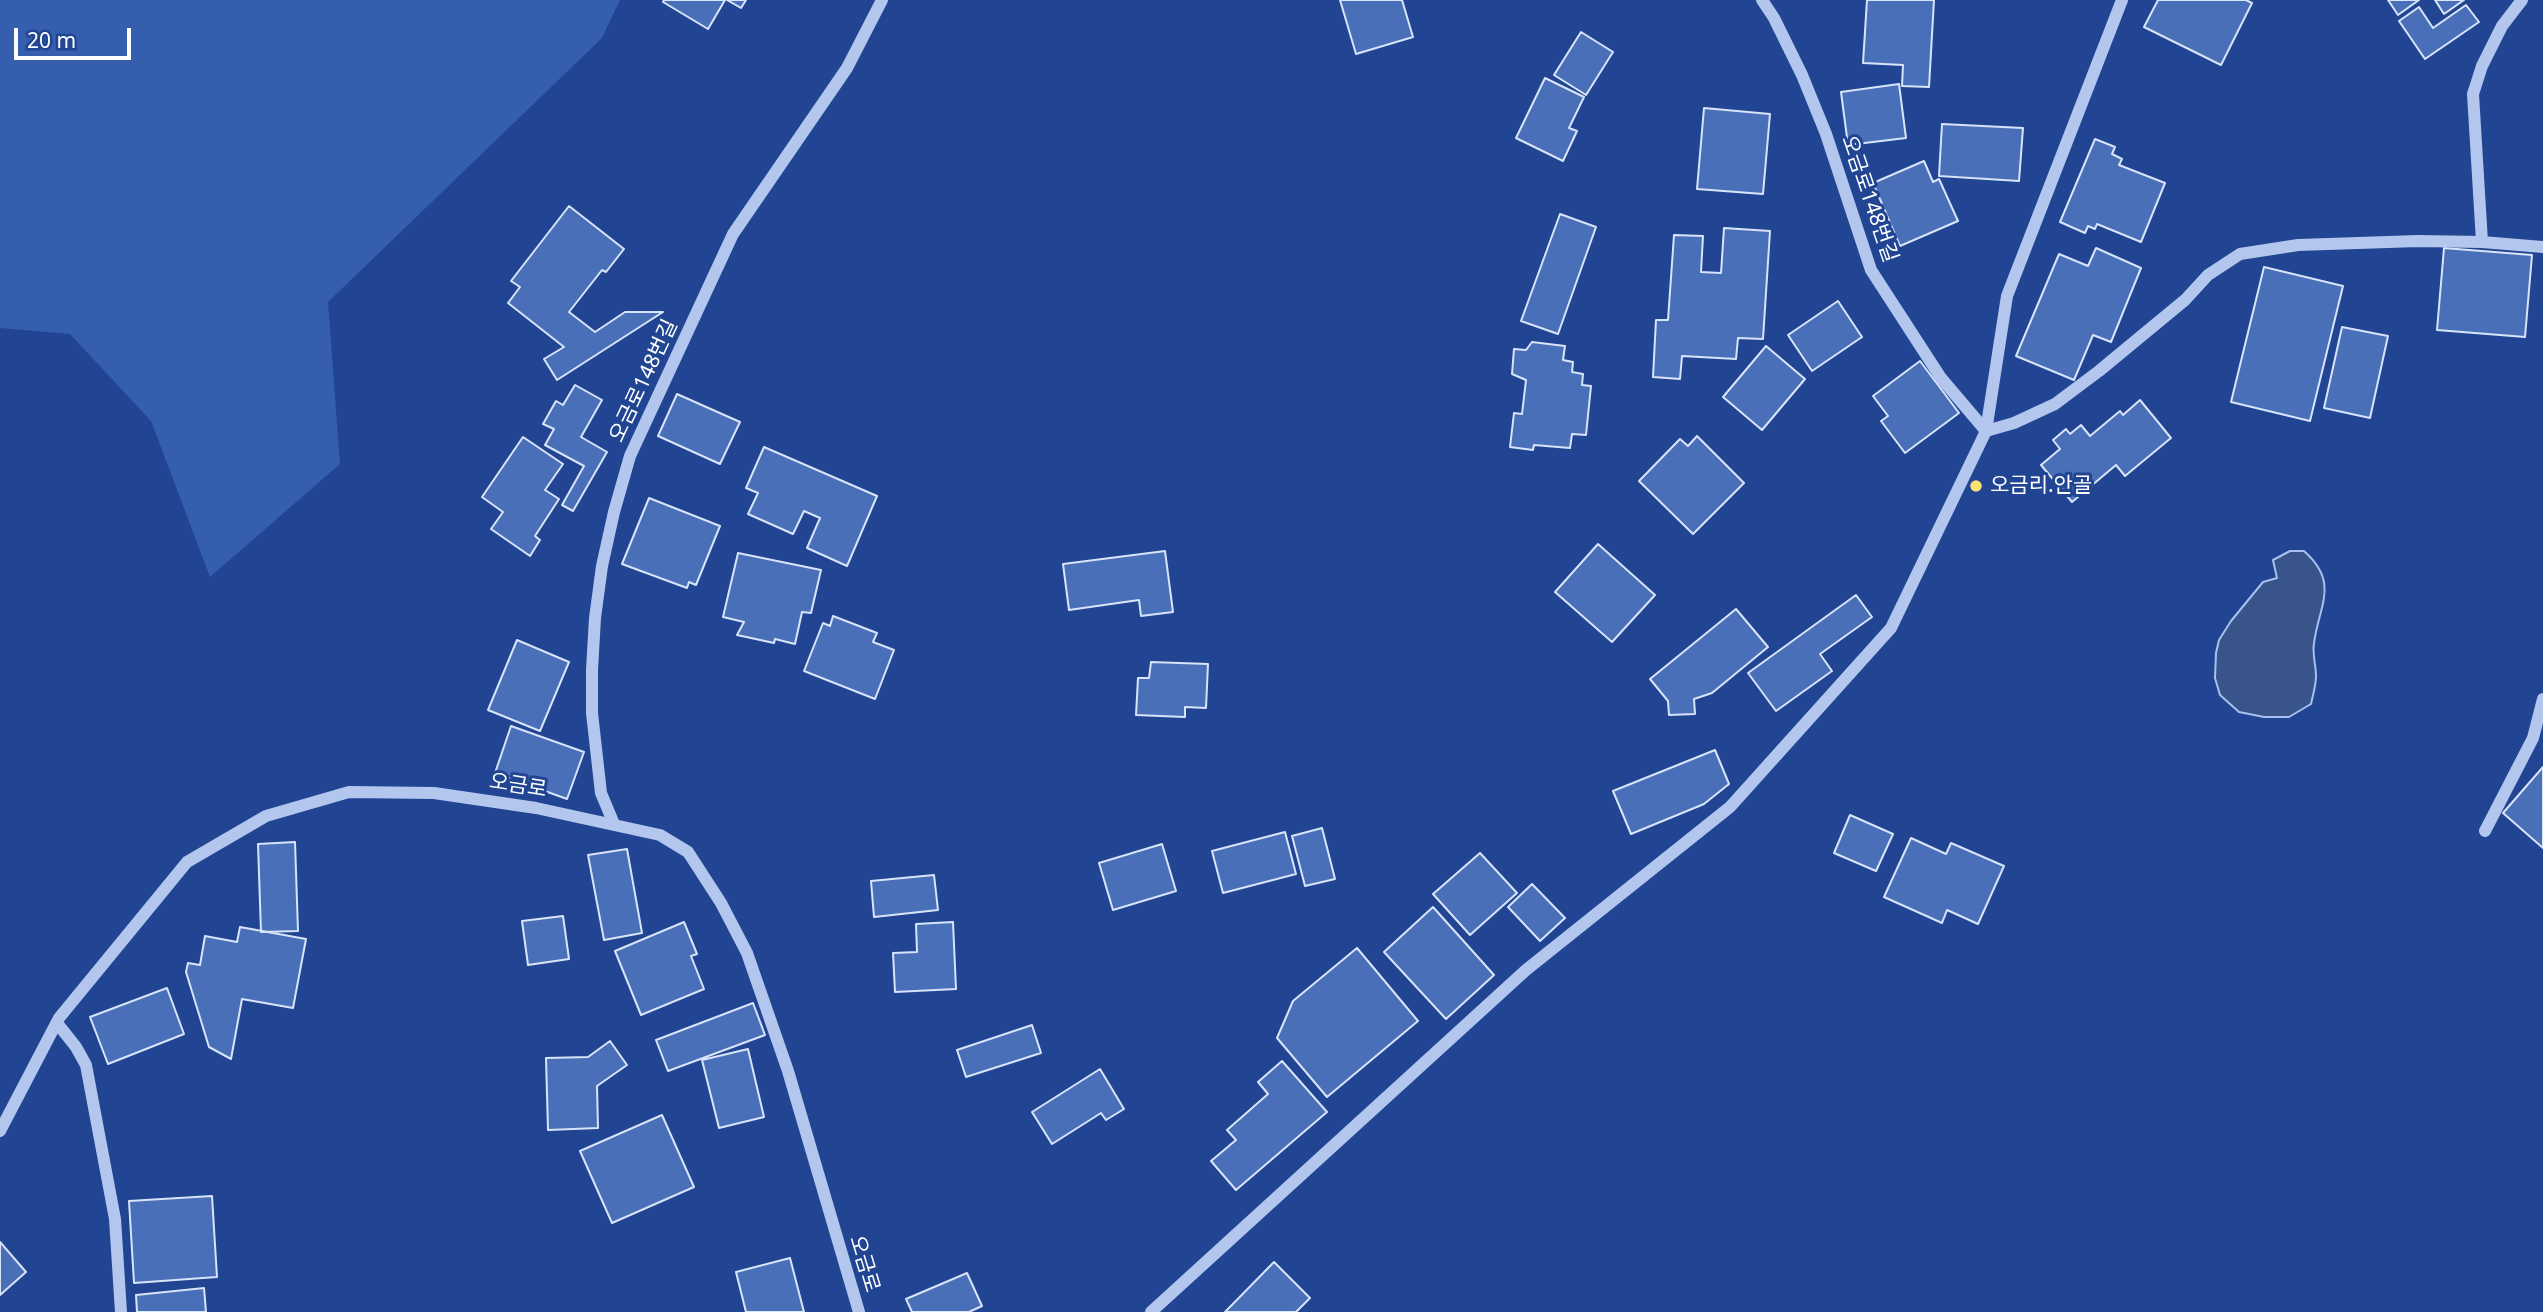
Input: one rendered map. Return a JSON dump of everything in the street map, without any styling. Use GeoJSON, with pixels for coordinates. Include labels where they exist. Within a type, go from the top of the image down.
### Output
{"type":"FeatureCollection","features":[{"type":"Feature","properties":{"kind":"street","name":"오금로148번길"},"geometry":{"type":"LineString","coordinates":[[614,824],[601,793],[592,713],[592,670],[602,566],[630,456],[733,234],[847,68],[882,0]]}},
{"type":"Feature","properties":{"kind":"street","name":"오금로148번길"},"geometry":{"type":"LineString","coordinates":[[1762,0],[1774,18],[1802,75],[1826,134],[1871,270],[1941,378],[1986,431]]}},
{"type":"Feature","properties":{"kind":"street"},"geometry":{"type":"LineString","coordinates":[[1151,1312],[1526,970],[1730,807],[1891,628],[1986,431],[2007,296],[2122,0]]}},
{"type":"Feature","properties":{"kind":"street"},"geometry":{"type":"LineString","coordinates":[[2482,242],[2473,94],[2482,66],[2502,26],[2522,0]]}},
{"type":"Feature","properties":{"kind":"street"},"geometry":{"type":"LineString","coordinates":[[1986,431],[2014,423],[2055,404],[2175,308],[2208,275],[2240,254],[2298,245],[2418,241],[2482,242],[2543,249]]}},
{"type":"Feature","properties":{"kind":"street"},"geometry":{"type":"LineString","coordinates":[[2485,831],[2533,737],[2543,699]]}},
{"type":"Feature","properties":{"kind":"street","name":"오금로"},"geometry":{"type":"LineString","coordinates":[[0,1131],[57,1023],[187,862],[266,816],[349,792],[434,793],[536,808],[614,824],[660,835],[688,852],[721,903],[747,953],[788,1071],[859,1312]]}},
{"type":"Feature","properties":{"kind":"street"},"geometry":{"type":"LineString","coordinates":[[57,1023],[86,1065],[115,1219],[121,1312]]}},
{"type":"Feature","properties":{"kind":"shaded area"},"geometry":{"type":"Polygon","coordinates":[[[0,0],[620,0],[602,38],[328,302],[340,464],[210,577],[151,421],[70,334],[0,328],[0,0]]]}},
{"type":"Feature","properties":{"kind":"shaded area"},"geometry":{"type":"Polygon","coordinates":[[[2290,551],[2304,551],[2315,563],[2324,584],[2323,606],[2314,647],[2316,679],[2311,704],[2289,717],[2264,717],[2239,712],[2220,695],[2215,678],[2219,640],[2263,582],[2277,578],[2273,560],[2290,551]]]}},
{"type":"Feature","properties":{"kind":"building"},"geometry":{"type":"Polygon","coordinates":[[[725,0],[708,29],[663,2],[725,0]]]}},
{"type":"Feature","properties":{"kind":"building"},"geometry":{"type":"Polygon","coordinates":[[[727,0],[746,0],[741,8],[727,0]]]}},
{"type":"Feature","properties":{"kind":"building"},"geometry":{"type":"Polygon","coordinates":[[[1340,0],[1402,0],[1413,37],[1356,54],[1340,0]]]}},
{"type":"Feature","properties":{"kind":"building"},"geometry":{"type":"Polygon","coordinates":[[[1867,0],[1934,0],[1929,87],[1902,86],[1903,65],[1863,63],[1867,0]]]}},
{"type":"Feature","properties":{"kind":"building"},"geometry":{"type":"Polygon","coordinates":[[[2158,0],[2246,0],[2252,3],[2221,65],[2144,27],[2158,0]]]}},
{"type":"Feature","properties":{"kind":"building"},"geometry":{"type":"Polygon","coordinates":[[[2388,0],[2419,0],[2398,15],[2388,0]]]}},
{"type":"Feature","properties":{"kind":"building"},"geometry":{"type":"Polygon","coordinates":[[[2435,0],[2464,0],[2444,14],[2435,0]]]}},
{"type":"Feature","properties":{"kind":"building"},"geometry":{"type":"Polygon","coordinates":[[[2466,5],[2479,22],[2425,59],[2399,21],[2419,7],[2433,28],[2466,5]]]}},
{"type":"Feature","properties":{"kind":"building"},"geometry":{"type":"Polygon","coordinates":[[[1581,32],[1613,52],[1586,95],[1554,75],[1581,32]]]}},
{"type":"Feature","properties":{"kind":"building"},"geometry":{"type":"Polygon","coordinates":[[[1545,78],[1584,97],[1569,128],[1577,131],[1563,161],[1516,138],[1545,78]]]}},
{"type":"Feature","properties":{"kind":"building"},"geometry":{"type":"Polygon","coordinates":[[[1899,84],[1906,138],[1848,145],[1841,92],[1899,84]]]}},
{"type":"Feature","properties":{"kind":"building"},"geometry":{"type":"Polygon","coordinates":[[[1704,108],[1770,114],[1763,194],[1697,189],[1704,108]]]}},
{"type":"Feature","properties":{"kind":"building"},"geometry":{"type":"Polygon","coordinates":[[[1942,124],[2023,128],[2019,181],[1939,176],[1942,124]]]}},
{"type":"Feature","properties":{"kind":"building"},"geometry":{"type":"Polygon","coordinates":[[[2095,139],[2115,147],[2112,154],[2122,159],[2119,165],[2165,183],[2141,242],[2097,224],[2095,229],[2088,226],[2085,233],[2060,222],[2095,139]]]}},
{"type":"Feature","properties":{"kind":"building"},"geometry":{"type":"Polygon","coordinates":[[[1924,161],[1933,182],[1939,179],[1958,221],[1900,246],[1873,183],[1924,161]]]}},
{"type":"Feature","properties":{"kind":"building"},"geometry":{"type":"Polygon","coordinates":[[[569,206],[624,249],[606,272],[602,270],[569,312],[595,332],[625,312],[663,312],[557,380],[544,359],[564,347],[508,303],[520,287],[511,281],[569,206]]]}},
{"type":"Feature","properties":{"kind":"building"},"geometry":{"type":"Polygon","coordinates":[[[1560,214],[1596,227],[1558,334],[1521,321],[1560,214]]]}},
{"type":"Feature","properties":{"kind":"building"},"geometry":{"type":"Polygon","coordinates":[[[1724,228],[1770,231],[1763,339],[1738,338],[1736,359],[1682,356],[1680,379],[1653,377],[1656,320],[1668,320],[1674,235],[1703,236],[1701,272],[1721,273],[1724,228]]]}},
{"type":"Feature","properties":{"kind":"building"},"geometry":{"type":"Polygon","coordinates":[[[2096,248],[2141,268],[2111,342],[2093,335],[2074,380],[2016,356],[2059,254],[2088,266],[2096,248]]]}},
{"type":"Feature","properties":{"kind":"building"},"geometry":{"type":"Polygon","coordinates":[[[2444,248],[2532,255],[2525,337],[2437,330],[2444,248]]]}},
{"type":"Feature","properties":{"kind":"building"},"geometry":{"type":"Polygon","coordinates":[[[2264,267],[2343,286],[2310,421],[2231,402],[2264,267]]]}},
{"type":"Feature","properties":{"kind":"building"},"geometry":{"type":"Polygon","coordinates":[[[1838,301],[1862,337],[1812,371],[1788,335],[1838,301]]]}},
{"type":"Feature","properties":{"kind":"building"},"geometry":{"type":"Polygon","coordinates":[[[2342,327],[2388,336],[2370,418],[2324,408],[2342,327]]]}},
{"type":"Feature","properties":{"kind":"building"},"geometry":{"type":"Polygon","coordinates":[[[1532,342],[1565,346],[1563,360],[1573,362],[1572,372],[1583,374],[1582,385],[1591,386],[1586,435],[1572,434],[1570,448],[1534,445],[1533,450],[1510,447],[1514,413],[1522,414],[1526,380],[1512,374],[1514,349],[1526,350],[1532,342]]]}},
{"type":"Feature","properties":{"kind":"building"},"geometry":{"type":"Polygon","coordinates":[[[1766,346],[1805,379],[1762,430],[1723,397],[1766,346]]]}},
{"type":"Feature","properties":{"kind":"building"},"geometry":{"type":"Polygon","coordinates":[[[1920,361],[1959,413],[1905,453],[1881,421],[1888,416],[1873,396],[1920,361]]]}},
{"type":"Feature","properties":{"kind":"building"},"geometry":{"type":"Polygon","coordinates":[[[575,385],[602,400],[581,437],[607,452],[573,511],[562,505],[584,466],[545,445],[554,429],[543,424],[556,401],[563,405],[575,385]]]}},
{"type":"Feature","properties":{"kind":"building"},"geometry":{"type":"Polygon","coordinates":[[[677,394],[740,422],[720,464],[658,436],[677,394]]]}},
{"type":"Feature","properties":{"kind":"building"},"geometry":{"type":"Polygon","coordinates":[[[2140,400],[2171,438],[2125,476],[2116,465],[2072,502],[2041,465],[2060,449],[2053,440],[2066,429],[2070,434],[2081,425],[2090,436],[2120,411],[2123,415],[2140,400]]]}},
{"type":"Feature","properties":{"kind":"building"},"geometry":{"type":"Polygon","coordinates":[[[1697,436],[1744,483],[1693,534],[1639,481],[1680,439],[1688,446],[1697,436]]]}},
{"type":"Feature","properties":{"kind":"building"},"geometry":{"type":"Polygon","coordinates":[[[523,437],[563,464],[545,490],[559,499],[535,536],[540,540],[530,556],[491,529],[503,512],[482,497],[523,437]]]}},
{"type":"Feature","properties":{"kind":"building"},"geometry":{"type":"Polygon","coordinates":[[[764,447],[877,496],[847,566],[807,548],[820,518],[804,511],[793,534],[748,514],[758,493],[746,488],[764,447]]]}},
{"type":"Feature","properties":{"kind":"building"},"geometry":{"type":"Polygon","coordinates":[[[649,498],[720,526],[696,585],[689,582],[687,588],[622,564],[649,498]]]}},
{"type":"Feature","properties":{"kind":"building"},"geometry":{"type":"Polygon","coordinates":[[[1598,544],[1655,595],[1612,642],[1555,592],[1598,544]]]}},
{"type":"Feature","properties":{"kind":"building"},"geometry":{"type":"Polygon","coordinates":[[[1165,551],[1173,612],[1141,616],[1139,600],[1069,610],[1063,564],[1165,551]]]}},
{"type":"Feature","properties":{"kind":"building"},"geometry":{"type":"Polygon","coordinates":[[[738,553],[821,570],[811,613],[802,612],[795,644],[775,639],[774,643],[737,635],[744,622],[723,617],[738,553]]]}},
{"type":"Feature","properties":{"kind":"building"},"geometry":{"type":"Polygon","coordinates":[[[1856,595],[1872,617],[1820,654],[1832,671],[1776,711],[1748,673],[1856,595]]]}},
{"type":"Feature","properties":{"kind":"building"},"geometry":{"type":"Polygon","coordinates":[[[1736,609],[1768,647],[1712,693],[1694,699],[1695,714],[1669,715],[1668,701],[1650,679],[1736,609]]]}},
{"type":"Feature","properties":{"kind":"building"},"geometry":{"type":"Polygon","coordinates":[[[833,616],[877,633],[873,642],[894,650],[875,699],[804,671],[823,623],[830,626],[833,616]]]}},
{"type":"Feature","properties":{"kind":"building"},"geometry":{"type":"Polygon","coordinates":[[[517,640],[569,662],[540,731],[488,710],[517,640]]]}},
{"type":"Feature","properties":{"kind":"building"},"geometry":{"type":"Polygon","coordinates":[[[1151,662],[1208,664],[1206,708],[1185,707],[1185,717],[1136,715],[1138,678],[1149,678],[1151,662]]]}},
{"type":"Feature","properties":{"kind":"building"},"geometry":{"type":"Polygon","coordinates":[[[511,726],[584,752],[567,799],[495,773],[511,726]]]}},
{"type":"Feature","properties":{"kind":"building"},"geometry":{"type":"Polygon","coordinates":[[[1715,750],[1729,784],[1704,804],[1631,834],[1613,791],[1715,750]]]}},
{"type":"Feature","properties":{"kind":"building"},"geometry":{"type":"Polygon","coordinates":[[[2543,767],[2543,848],[2503,813],[2543,767]]]}},
{"type":"Feature","properties":{"kind":"building"},"geometry":{"type":"Polygon","coordinates":[[[1850,815],[1893,834],[1876,871],[1834,853],[1850,815]]]}},
{"type":"Feature","properties":{"kind":"building"},"geometry":{"type":"Polygon","coordinates":[[[1322,828],[1335,879],[1305,886],[1292,836],[1322,828]]]}},
{"type":"Feature","properties":{"kind":"building"},"geometry":{"type":"Polygon","coordinates":[[[1285,832],[1296,874],[1223,893],[1212,851],[1285,832]]]}},
{"type":"Feature","properties":{"kind":"building"},"geometry":{"type":"Polygon","coordinates":[[[1911,838],[1946,854],[1951,843],[2004,866],[1978,924],[1947,910],[1942,923],[1884,897],[1911,838]]]}},
{"type":"Feature","properties":{"kind":"building"},"geometry":{"type":"Polygon","coordinates":[[[295,842],[298,931],[261,932],[258,844],[295,842]]]}},
{"type":"Feature","properties":{"kind":"building"},"geometry":{"type":"Polygon","coordinates":[[[1162,844],[1176,891],[1113,910],[1099,863],[1162,844]]]}},
{"type":"Feature","properties":{"kind":"building"},"geometry":{"type":"Polygon","coordinates":[[[627,849],[642,933],[604,940],[588,855],[627,849]]]}},
{"type":"Feature","properties":{"kind":"building"},"geometry":{"type":"Polygon","coordinates":[[[1480,853],[1517,893],[1470,935],[1433,894],[1480,853]]]}},
{"type":"Feature","properties":{"kind":"building"},"geometry":{"type":"Polygon","coordinates":[[[934,875],[938,910],[874,917],[871,881],[934,875]]]}},
{"type":"Feature","properties":{"kind":"building"},"geometry":{"type":"Polygon","coordinates":[[[1532,884],[1565,918],[1540,941],[1508,907],[1532,884]]]}},
{"type":"Feature","properties":{"kind":"building"},"geometry":{"type":"Polygon","coordinates":[[[1433,907],[1494,975],[1446,1019],[1384,952],[1433,907]]]}},
{"type":"Feature","properties":{"kind":"building"},"geometry":{"type":"Polygon","coordinates":[[[563,916],[569,959],[528,965],[522,921],[563,916]]]}},
{"type":"Feature","properties":{"kind":"building"},"geometry":{"type":"Polygon","coordinates":[[[684,922],[697,954],[691,956],[704,989],[641,1015],[615,951],[684,922]]]}},
{"type":"Feature","properties":{"kind":"building"},"geometry":{"type":"Polygon","coordinates":[[[953,922],[956,989],[895,992],[893,953],[917,952],[916,924],[953,922]]]}},
{"type":"Feature","properties":{"kind":"building"},"geometry":{"type":"Polygon","coordinates":[[[240,927],[306,939],[293,1008],[242,999],[231,1059],[209,1047],[186,972],[188,963],[200,965],[205,936],[237,942],[240,927]]]}},
{"type":"Feature","properties":{"kind":"building"},"geometry":{"type":"Polygon","coordinates":[[[1357,948],[1418,1021],[1327,1097],[1277,1038],[1293,1001],[1357,948]]]}},
{"type":"Feature","properties":{"kind":"building"},"geometry":{"type":"Polygon","coordinates":[[[167,988],[184,1034],[108,1064],[90,1017],[167,988]]]}},
{"type":"Feature","properties":{"kind":"building"},"geometry":{"type":"Polygon","coordinates":[[[753,1003],[765,1035],[668,1071],[656,1040],[753,1003]]]}},
{"type":"Feature","properties":{"kind":"building"},"geometry":{"type":"Polygon","coordinates":[[[1032,1025],[1041,1053],[966,1077],[957,1050],[1032,1025]]]}},
{"type":"Feature","properties":{"kind":"building"},"geometry":{"type":"Polygon","coordinates":[[[610,1041],[627,1065],[597,1086],[598,1128],[548,1130],[546,1058],[588,1057],[610,1041]]]}},
{"type":"Feature","properties":{"kind":"building"},"geometry":{"type":"Polygon","coordinates":[[[748,1049],[764,1117],[719,1128],[702,1060],[748,1049]]]}},
{"type":"Feature","properties":{"kind":"building"},"geometry":{"type":"Polygon","coordinates":[[[1282,1061],[1327,1112],[1236,1190],[1211,1161],[1236,1140],[1227,1130],[1268,1094],[1258,1082],[1282,1061]]]}},
{"type":"Feature","properties":{"kind":"building"},"geometry":{"type":"Polygon","coordinates":[[[1100,1069],[1124,1109],[1106,1120],[1101,1113],[1052,1144],[1032,1112],[1100,1069]]]}},
{"type":"Feature","properties":{"kind":"building"},"geometry":{"type":"Polygon","coordinates":[[[662,1115],[694,1187],[612,1223],[580,1151],[662,1115]]]}},
{"type":"Feature","properties":{"kind":"building"},"geometry":{"type":"Polygon","coordinates":[[[212,1196],[217,1277],[134,1283],[129,1201],[212,1196]]]}},
{"type":"Feature","properties":{"kind":"building"},"geometry":{"type":"Polygon","coordinates":[[[0,1242],[26,1272],[0,1295],[0,1242]]]}},
{"type":"Feature","properties":{"kind":"building"},"geometry":{"type":"Polygon","coordinates":[[[790,1258],[804,1312],[746,1312],[736,1272],[790,1258]]]}},
{"type":"Feature","properties":{"kind":"building"},"geometry":{"type":"Polygon","coordinates":[[[1274,1262],[1310,1298],[1296,1312],[1225,1312],[1274,1262]]]}},
{"type":"Feature","properties":{"kind":"building"},"geometry":{"type":"Polygon","coordinates":[[[967,1273],[982,1306],[969,1312],[912,1312],[906,1299],[967,1273]]]}},
{"type":"Feature","properties":{"kind":"building"},"geometry":{"type":"Polygon","coordinates":[[[204,1288],[206,1312],[137,1312],[136,1295],[204,1288]]]}},
{"type":"Feature","properties":{"kind":"place","name":"오금리.안골"},"geometry":{"type":"Point","coordinates":[1976,486]}}]}
